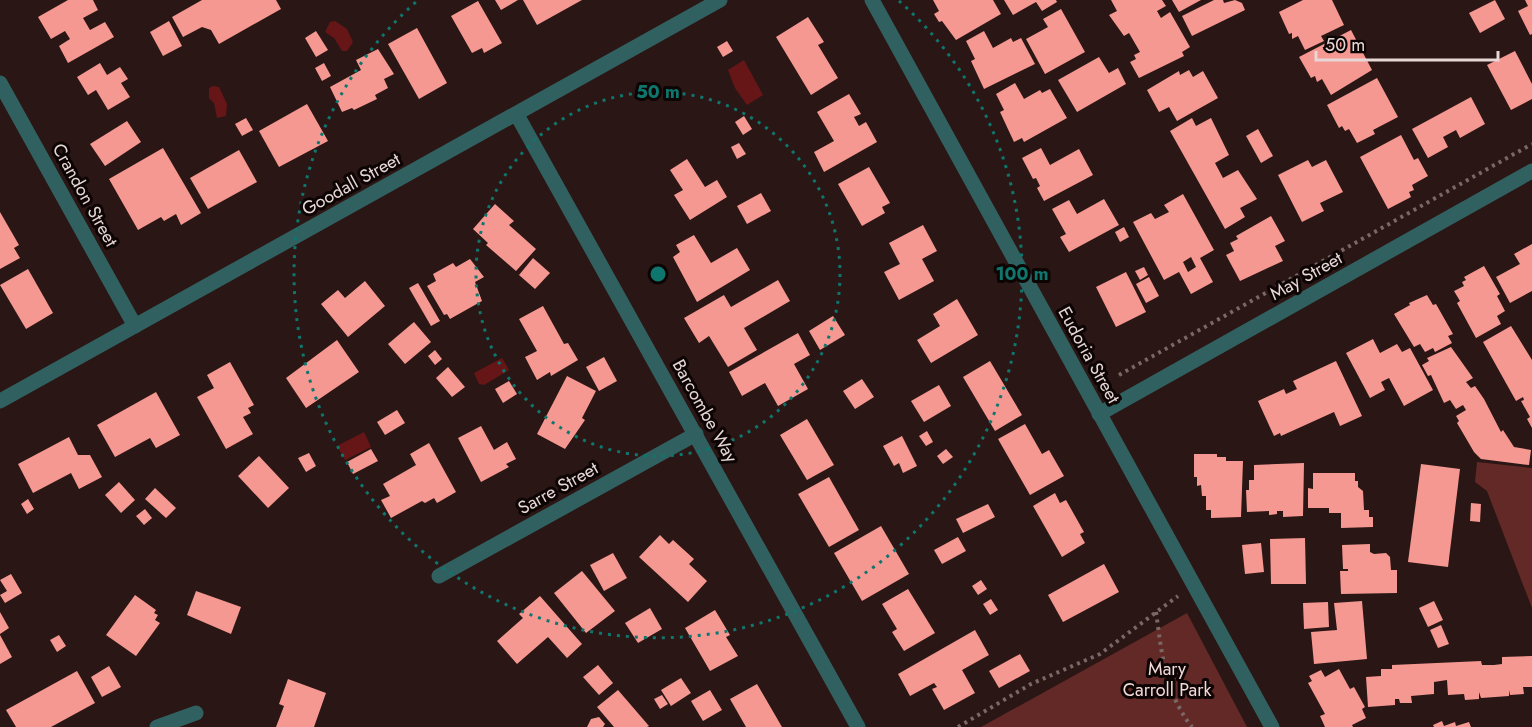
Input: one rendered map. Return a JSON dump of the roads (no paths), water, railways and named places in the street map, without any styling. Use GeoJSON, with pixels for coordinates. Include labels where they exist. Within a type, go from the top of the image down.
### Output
{"type":"FeatureCollection","features":[{"type":"Feature","properties":{"kind":"street","name":"Goodall Street"},"geometry":{"type":"LineString","coordinates":[[0,401],[720,0]]}},
{"type":"Feature","properties":{"kind":"street","name":"Eudoria Street"},"geometry":{"type":"LineString","coordinates":[[872,0],[1272,727]]}},
{"type":"Feature","properties":{"kind":"street","name":"Crandon Street"},"geometry":{"type":"LineString","coordinates":[[0,83],[135,327]]}},
{"type":"Feature","properties":{"kind":"street","name":"Barcombe Way"},"geometry":{"type":"LineString","coordinates":[[517,114],[858,727]]}},
{"type":"Feature","properties":{"kind":"street","name":"May Street"},"geometry":{"type":"LineString","coordinates":[[1099,414],[1532,171]]}},
{"type":"Feature","properties":{"kind":"street","name":"Sarre Street"},"geometry":{"type":"LineString","coordinates":[[439,576],[696,434]]}},
{"type":"Feature","properties":{"kind":"street"},"geometry":{"type":"LineString","coordinates":[[157,727],[196,713]]}},
{"type":"Feature","properties":{"kind":"park label","name":"Mary Carroll Park"},"geometry":{"type":"Point","coordinates":[1167,679]}}]}
